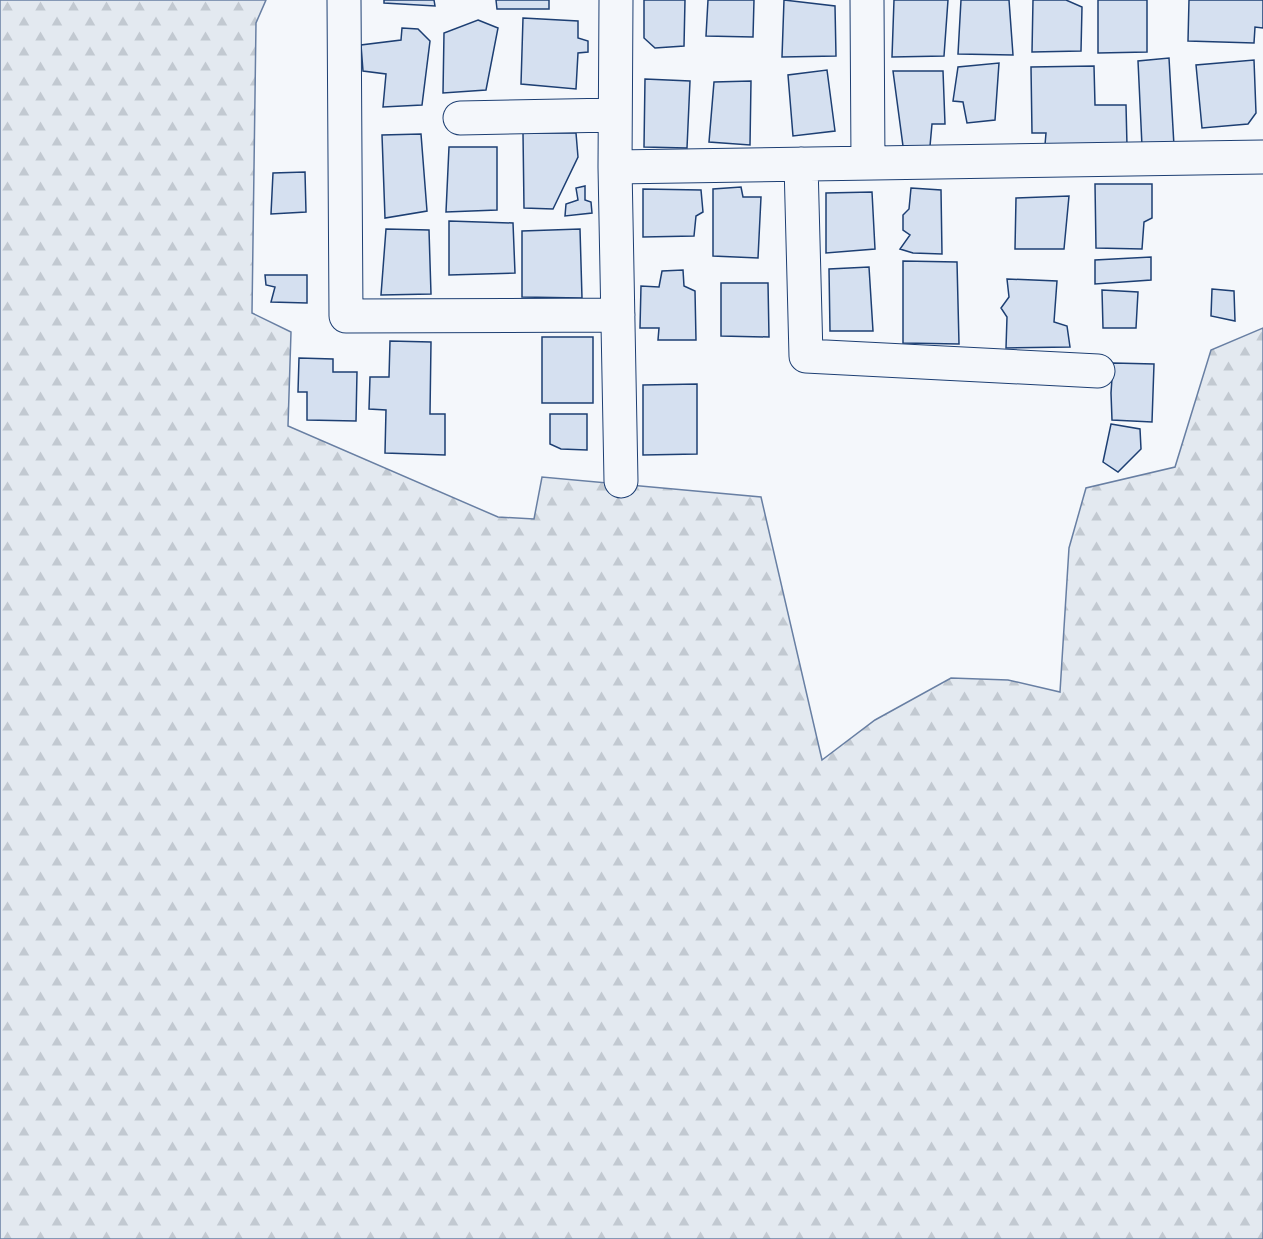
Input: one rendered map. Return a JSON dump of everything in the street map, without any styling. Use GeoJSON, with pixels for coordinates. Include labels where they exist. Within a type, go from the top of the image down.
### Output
{"type":"FeatureCollection","features":[{"type":"Feature","properties":{"kind":"street"},"geometry":{"type":"LineString","coordinates":[[344,0],[346,316],[618,315]]}},
{"type":"Feature","properties":{"kind":"street"},"geometry":{"type":"LineString","coordinates":[[616,0],[615,167],[621,481]]}},
{"type":"Feature","properties":{"kind":"street"},"geometry":{"type":"LineString","coordinates":[[867,0],[868,163]]}},
{"type":"Feature","properties":{"kind":"street"},"geometry":{"type":"LineString","coordinates":[[460,118],[615,115]]}},
{"type":"Feature","properties":{"kind":"street"},"geometry":{"type":"LineString","coordinates":[[615,167],[1263,157]]}},
{"type":"Feature","properties":{"kind":"street"},"geometry":{"type":"LineString","coordinates":[[801,164],[806,356],[1098,371]]}},
{"type":"Feature","properties":{"kind":"green space"},"geometry":{"type":"Polygon","coordinates":[[[0,0],[266,0],[256,23],[252,313],[291,332],[288,426],[498,517],[534,519],[542,477],[761,497],[822,760],[875,720],[951,678],[1008,680],[1060,692],[1069,548],[1086,488],[1175,467],[1211,350],[1263,328],[1263,1239],[0,1239],[0,0]]]}},
{"type":"Feature","properties":{"kind":"building"},"geometry":{"type":"Polygon","coordinates":[[[384,0],[434,0],[435,6],[384,3],[384,0]]]}},
{"type":"Feature","properties":{"kind":"building"},"geometry":{"type":"Polygon","coordinates":[[[496,0],[549,0],[549,9],[497,9],[496,0]]]}},
{"type":"Feature","properties":{"kind":"building"},"geometry":{"type":"Polygon","coordinates":[[[644,0],[685,0],[684,46],[655,48],[644,38],[644,0]]]}},
{"type":"Feature","properties":{"kind":"building"},"geometry":{"type":"Polygon","coordinates":[[[708,0],[754,0],[753,37],[706,36],[708,0]]]}},
{"type":"Feature","properties":{"kind":"building"},"geometry":{"type":"Polygon","coordinates":[[[784,0],[835,6],[836,56],[782,57],[784,0]]]}},
{"type":"Feature","properties":{"kind":"building"},"geometry":{"type":"Polygon","coordinates":[[[894,0],[948,0],[944,56],[892,57],[894,0]]]}},
{"type":"Feature","properties":{"kind":"building"},"geometry":{"type":"Polygon","coordinates":[[[961,0],[1009,0],[1013,55],[958,54],[961,0]]]}},
{"type":"Feature","properties":{"kind":"building"},"geometry":{"type":"Polygon","coordinates":[[[1033,0],[1066,0],[1082,7],[1081,51],[1032,52],[1033,0]]]}},
{"type":"Feature","properties":{"kind":"building"},"geometry":{"type":"Polygon","coordinates":[[[1098,0],[1147,0],[1147,52],[1098,53],[1098,0]]]}},
{"type":"Feature","properties":{"kind":"building"},"geometry":{"type":"Polygon","coordinates":[[[1189,0],[1263,0],[1263,28],[1255,27],[1254,43],[1188,41],[1189,0]]]}},
{"type":"Feature","properties":{"kind":"building"},"geometry":{"type":"Polygon","coordinates":[[[523,18],[578,21],[578,38],[588,41],[588,52],[578,53],[576,89],[521,84],[523,18]]]}},
{"type":"Feature","properties":{"kind":"building"},"geometry":{"type":"Polygon","coordinates":[[[478,20],[498,28],[486,90],[443,93],[444,33],[478,20]]]}},
{"type":"Feature","properties":{"kind":"building"},"geometry":{"type":"Polygon","coordinates":[[[402,28],[418,29],[430,41],[422,105],[383,107],[386,74],[363,71],[361,45],[401,40],[402,28]]]}},
{"type":"Feature","properties":{"kind":"building"},"geometry":{"type":"Polygon","coordinates":[[[1169,58],[1174,146],[1142,146],[1138,61],[1169,58]]]}},
{"type":"Feature","properties":{"kind":"building"},"geometry":{"type":"Polygon","coordinates":[[[1254,60],[1256,113],[1248,124],[1202,128],[1196,65],[1254,60]]]}},
{"type":"Feature","properties":{"kind":"building"},"geometry":{"type":"Polygon","coordinates":[[[999,63],[995,120],[967,123],[963,102],[953,101],[958,67],[999,63]]]}},
{"type":"Feature","properties":{"kind":"building"},"geometry":{"type":"Polygon","coordinates":[[[1094,66],[1095,105],[1126,105],[1127,146],[1045,145],[1046,133],[1032,133],[1031,67],[1094,66]]]}},
{"type":"Feature","properties":{"kind":"building"},"geometry":{"type":"Polygon","coordinates":[[[827,70],[835,131],[793,136],[788,75],[827,70]]]}},
{"type":"Feature","properties":{"kind":"building"},"geometry":{"type":"Polygon","coordinates":[[[893,71],[943,71],[945,124],[932,124],[930,146],[903,146],[893,71]]]}},
{"type":"Feature","properties":{"kind":"building"},"geometry":{"type":"Polygon","coordinates":[[[645,79],[690,81],[687,148],[644,147],[645,79]]]}},
{"type":"Feature","properties":{"kind":"building"},"geometry":{"type":"Polygon","coordinates":[[[751,81],[750,145],[709,142],[714,82],[751,81]]]}},
{"type":"Feature","properties":{"kind":"building"},"geometry":{"type":"Polygon","coordinates":[[[523,133],[576,133],[578,157],[553,209],[524,208],[523,133]]]}},
{"type":"Feature","properties":{"kind":"building"},"geometry":{"type":"Polygon","coordinates":[[[421,134],[427,211],[385,218],[382,135],[421,134]]]}},
{"type":"Feature","properties":{"kind":"building"},"geometry":{"type":"Polygon","coordinates":[[[449,147],[497,147],[497,210],[446,212],[449,147]]]}},
{"type":"Feature","properties":{"kind":"building"},"geometry":{"type":"Polygon","coordinates":[[[305,172],[306,212],[271,214],[273,173],[305,172]]]}},
{"type":"Feature","properties":{"kind":"building"},"geometry":{"type":"Polygon","coordinates":[[[1095,184],[1152,184],[1152,218],[1144,222],[1142,249],[1096,248],[1095,184]]]}},
{"type":"Feature","properties":{"kind":"building"},"geometry":{"type":"Polygon","coordinates":[[[585,186],[585,200],[591,202],[592,213],[565,216],[566,204],[578,200],[576,188],[585,186]]]}},
{"type":"Feature","properties":{"kind":"building"},"geometry":{"type":"Polygon","coordinates":[[[741,187],[743,197],[761,197],[758,258],[713,256],[713,189],[741,187]]]}},
{"type":"Feature","properties":{"kind":"building"},"geometry":{"type":"Polygon","coordinates":[[[911,188],[941,190],[942,254],[913,253],[900,249],[910,235],[903,230],[903,215],[909,209],[911,188]]]}},
{"type":"Feature","properties":{"kind":"building"},"geometry":{"type":"Polygon","coordinates":[[[643,189],[701,190],[703,212],[696,216],[694,236],[643,237],[643,189]]]}},
{"type":"Feature","properties":{"kind":"building"},"geometry":{"type":"Polygon","coordinates":[[[872,192],[875,249],[826,253],[826,193],[872,192]]]}},
{"type":"Feature","properties":{"kind":"building"},"geometry":{"type":"Polygon","coordinates":[[[1069,196],[1064,249],[1015,249],[1016,198],[1069,196]]]}},
{"type":"Feature","properties":{"kind":"building"},"geometry":{"type":"Polygon","coordinates":[[[449,221],[513,223],[515,273],[449,275],[449,221]]]}},
{"type":"Feature","properties":{"kind":"building"},"geometry":{"type":"Polygon","coordinates":[[[386,229],[429,230],[431,294],[381,295],[386,229]]]}},
{"type":"Feature","properties":{"kind":"building"},"geometry":{"type":"Polygon","coordinates":[[[580,229],[582,298],[522,297],[522,231],[580,229]]]}},
{"type":"Feature","properties":{"kind":"building"},"geometry":{"type":"Polygon","coordinates":[[[1151,257],[1151,280],[1095,284],[1095,260],[1151,257]]]}},
{"type":"Feature","properties":{"kind":"building"},"geometry":{"type":"Polygon","coordinates":[[[903,261],[957,262],[959,344],[903,343],[903,261]]]}},
{"type":"Feature","properties":{"kind":"building"},"geometry":{"type":"Polygon","coordinates":[[[869,267],[873,331],[830,331],[829,269],[869,267]]]}},
{"type":"Feature","properties":{"kind":"building"},"geometry":{"type":"Polygon","coordinates":[[[683,270],[684,286],[695,291],[696,340],[658,340],[659,328],[640,328],[641,286],[659,287],[662,271],[683,270]]]}},
{"type":"Feature","properties":{"kind":"building"},"geometry":{"type":"Polygon","coordinates":[[[265,275],[307,275],[307,303],[271,302],[275,287],[266,285],[265,275]]]}},
{"type":"Feature","properties":{"kind":"building"},"geometry":{"type":"Polygon","coordinates":[[[1007,279],[1057,281],[1054,322],[1067,326],[1070,347],[1006,348],[1007,317],[1001,308],[1009,297],[1007,279]]]}},
{"type":"Feature","properties":{"kind":"building"},"geometry":{"type":"Polygon","coordinates":[[[721,283],[768,283],[769,337],[721,336],[721,283]]]}},
{"type":"Feature","properties":{"kind":"building"},"geometry":{"type":"Polygon","coordinates":[[[1212,289],[1234,291],[1235,321],[1211,316],[1212,289]]]}},
{"type":"Feature","properties":{"kind":"building"},"geometry":{"type":"Polygon","coordinates":[[[1102,290],[1138,292],[1136,328],[1103,328],[1102,290]]]}},
{"type":"Feature","properties":{"kind":"building"},"geometry":{"type":"Polygon","coordinates":[[[542,337],[593,337],[593,403],[542,403],[542,337]]]}},
{"type":"Feature","properties":{"kind":"building"},"geometry":{"type":"Polygon","coordinates":[[[390,341],[431,342],[430,414],[445,414],[445,455],[385,453],[386,410],[369,409],[370,377],[389,377],[390,341]]]}},
{"type":"Feature","properties":{"kind":"building"},"geometry":{"type":"Polygon","coordinates":[[[299,358],[333,359],[333,372],[357,372],[356,421],[307,420],[307,392],[298,392],[299,358]]]}},
{"type":"Feature","properties":{"kind":"building"},"geometry":{"type":"Polygon","coordinates":[[[1113,363],[1154,364],[1152,422],[1112,420],[1113,363]]]}},
{"type":"Feature","properties":{"kind":"building"},"geometry":{"type":"Polygon","coordinates":[[[697,384],[697,454],[643,455],[643,385],[697,384]]]}},
{"type":"Feature","properties":{"kind":"building"},"geometry":{"type":"Polygon","coordinates":[[[550,414],[587,414],[587,450],[561,449],[550,444],[550,414]]]}},
{"type":"Feature","properties":{"kind":"building"},"geometry":{"type":"Polygon","coordinates":[[[1111,424],[1140,429],[1141,449],[1118,472],[1103,462],[1111,424]]]}}]}
